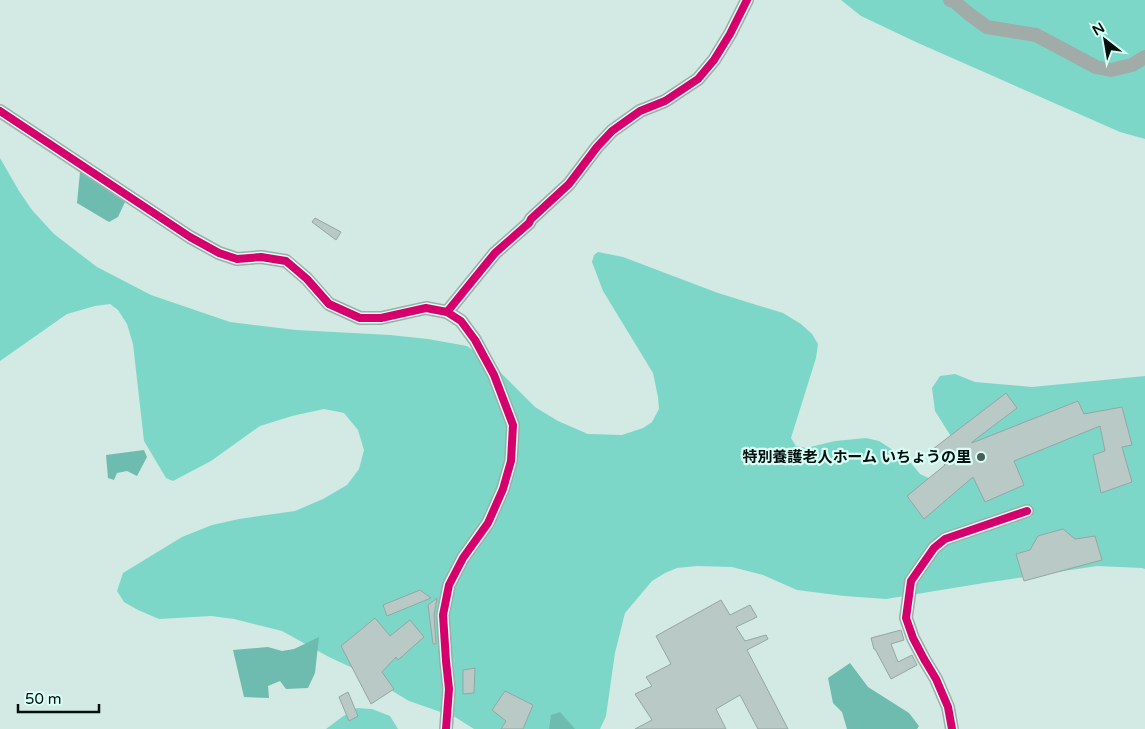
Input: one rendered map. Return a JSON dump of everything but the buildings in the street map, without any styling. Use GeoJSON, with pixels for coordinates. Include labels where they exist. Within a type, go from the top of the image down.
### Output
{"type":"FeatureCollection","features":[{"type":"Feature","properties":{"kind":"street"},"geometry":{"type":"LineString","coordinates":[[447,312],[495,253],[569,184],[596,147],[612,131],[640,111],[665,101],[698,79],[714,60],[747,0]]}},
{"type":"Feature","properties":{"kind":"street"},"geometry":{"type":"LineString","coordinates":[[950,0],[956,2],[987,27],[1036,35],[1096,68],[1111,70],[1132,65],[1145,57]]}},
{"type":"Feature","properties":{"kind":"street"},"geometry":{"type":"LineString","coordinates":[[0,111],[190,237],[219,253],[237,259],[261,257],[286,261],[307,279],[329,304],[360,318],[381,318],[426,308],[447,312],[461,321],[475,340],[494,375],[513,425],[511,461],[503,489],[488,523],[463,558],[449,584],[443,615],[449,689],[446,729]]}},
{"type":"Feature","properties":{"kind":"street"},"geometry":{"type":"LineString","coordinates":[[952,729],[948,706],[936,679],[913,638],[906,618],[911,581],[934,548],[945,539],[1027,511]]}},
{"type":"Feature","properties":{"kind":"shaded area"},"geometry":{"type":"Polygon","coordinates":[[[841,0],[1145,0],[1145,139],[1120,132],[918,43],[861,16],[841,0]]]}},
{"type":"Feature","properties":{"kind":"shaded area"},"geometry":{"type":"Polygon","coordinates":[[[0,158],[32,210],[54,234],[97,267],[151,295],[230,322],[296,330],[390,335],[467,346],[491,363],[535,407],[558,421],[588,434],[622,435],[643,428],[652,422],[659,409],[653,373],[603,291],[592,262],[594,255],[598,252],[623,257],[718,293],[783,313],[801,324],[812,334],[818,344],[816,358],[791,438],[796,446],[806,448],[835,441],[866,438],[879,441],[911,463],[920,474],[935,481],[945,480],[952,438],[935,411],[932,388],[940,376],[955,374],[975,382],[1032,387],[1145,376],[1145,569],[1097,566],[886,599],[797,590],[763,575],[732,567],[697,566],[677,568],[652,581],[625,613],[615,653],[606,716],[600,729],[474,729],[455,717],[409,701],[359,671],[282,631],[234,619],[211,616],[159,619],[124,602],[117,591],[123,573],[182,537],[212,525],[295,511],[323,499],[347,485],[359,469],[364,450],[358,430],[344,413],[324,409],[292,416],[260,426],[211,461],[173,481],[166,478],[144,441],[133,344],[127,324],[118,310],[110,304],[67,314],[0,361],[0,158]]]}},
{"type":"Feature","properties":{"kind":"shaded area"},"geometry":{"type":"Polygon","coordinates":[[[80,172],[125,202],[118,217],[109,222],[77,203],[80,172]]]}},
{"type":"Feature","properties":{"kind":"shaded area"},"geometry":{"type":"Polygon","coordinates":[[[144,450],[147,457],[137,476],[127,471],[117,473],[114,480],[108,478],[106,455],[144,450]]]}},
{"type":"Feature","properties":{"kind":"shaded area"},"geometry":{"type":"Polygon","coordinates":[[[319,637],[315,673],[308,688],[286,689],[280,681],[268,686],[269,698],[244,697],[233,650],[268,647],[282,651],[294,649],[319,637]]]}},
{"type":"Feature","properties":{"kind":"shaded area"},"geometry":{"type":"Polygon","coordinates":[[[850,663],[868,687],[909,713],[919,726],[917,729],[847,729],[842,712],[833,703],[828,678],[850,663]]]}},
{"type":"Feature","properties":{"kind":"shaded area"},"geometry":{"type":"Polygon","coordinates":[[[357,708],[372,709],[390,716],[398,729],[326,729],[357,708]]]}},
{"type":"Feature","properties":{"kind":"shaded area"},"geometry":{"type":"Polygon","coordinates":[[[560,712],[575,729],[549,729],[551,715],[560,712]]]}},
{"type":"Feature","properties":{"kind":"cycle path"},"geometry":{"type":"LineString","coordinates":[[447,312],[495,253],[569,184],[597,147],[612,131],[640,111],[665,101],[698,79],[714,60],[747,0]]}},
{"type":"Feature","properties":{"kind":"cycle path"},"geometry":{"type":"LineString","coordinates":[[0,111],[190,237],[219,253],[237,259],[261,257],[286,261],[307,279],[329,304],[360,318],[381,318],[426,308],[447,312],[461,321],[475,340],[494,375],[513,425],[511,461],[503,489],[488,523],[463,558],[449,585],[443,615],[449,689],[446,729]]}},
{"type":"Feature","properties":{"kind":"cycle path"},"geometry":{"type":"LineString","coordinates":[[952,729],[948,707],[936,679],[913,638],[906,618],[911,581],[934,548],[945,539],[1027,511]]}},
{"type":"Feature","properties":{"kind":"place","name":"特別養護老人ホーム いちょうの里"},"geometry":{"type":"Point","coordinates":[981,457]}}]}
